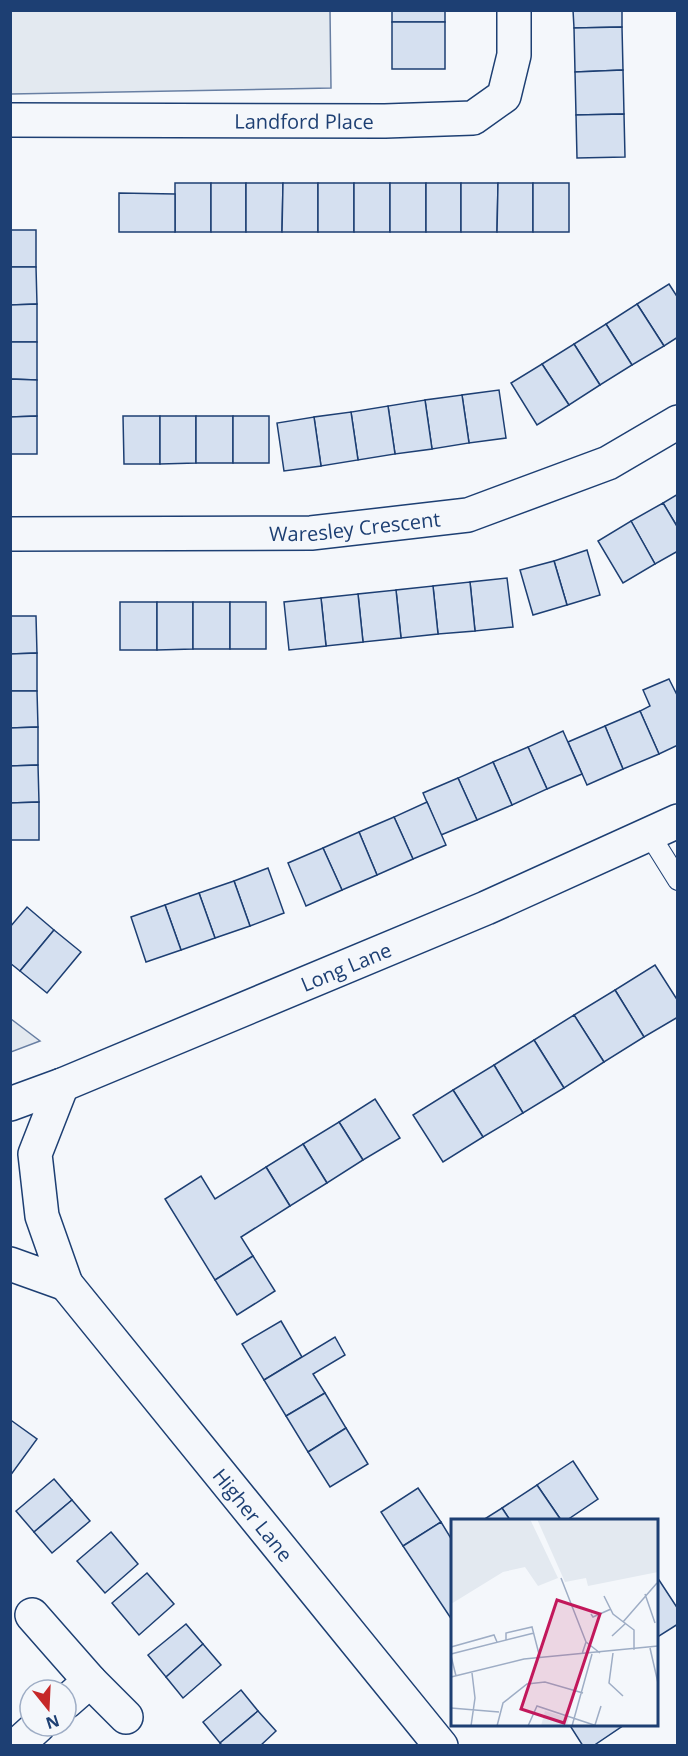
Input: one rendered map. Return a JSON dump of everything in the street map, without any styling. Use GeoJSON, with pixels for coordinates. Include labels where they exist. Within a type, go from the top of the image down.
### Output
{"type":"FeatureCollection","features":[{"type":"Feature","properties":{"kind":"street","name":"Landford Place"},"geometry":{"type":"LineString","coordinates":[[10,120],[385,121],[473,118],[504,96],[514,55],[514,10]]}},
{"type":"Feature","properties":{"kind":"street","name":"Waresley Crescent"},"geometry":{"type":"LineString","coordinates":[[10,534],[311,533],[468,515],[608,463],[678,422]]}},
{"type":"Feature","properties":{"kind":"street","name":"Long Lane"},"geometry":{"type":"LineString","coordinates":[[10,1104],[62,1085],[486,908],[663,827]]}},
{"type":"Feature","properties":{"kind":"street","name":"Higher Lane"},"geometry":{"type":"LineString","coordinates":[[62,1085],[35,1154],[42,1216],[66,1284],[441,1746]]}},
{"type":"Feature","properties":{"kind":"street"},"geometry":{"type":"LineString","coordinates":[[10,1264],[66,1284]]}},
{"type":"Feature","properties":{"kind":"street"},"geometry":{"type":"LineString","coordinates":[[32,1615],[90,1681],[126,1717]]}},
{"type":"Feature","properties":{"kind":"street"},"geometry":{"type":"LineString","coordinates":[[78,1692],[90,1681]]}},
{"type":"Feature","properties":{"kind":"lane"},"geometry":{"type":"LineString","coordinates":[[663,827],[678,880]]}},
{"type":"Feature","properties":{"kind":"shaded area"},"geometry":{"type":"Polygon","coordinates":[[[10,11],[330,11],[331,88],[11,94],[10,11]]]}},
{"type":"Feature","properties":{"kind":"shaded area"},"geometry":{"type":"Polygon","coordinates":[[[11,1019],[40,1041],[11,1052],[11,1019]]]}},
{"type":"Feature","properties":{"kind":"building"},"geometry":{"type":"Polygon","coordinates":[[[392,10],[445,10],[445,22],[392,22],[392,10]]]}},
{"type":"Feature","properties":{"kind":"building"},"geometry":{"type":"Polygon","coordinates":[[[573,10],[622,10],[622,27],[574,28],[573,10]]]}},
{"type":"Feature","properties":{"kind":"building"},"geometry":{"type":"Polygon","coordinates":[[[392,22],[445,22],[445,69],[392,69],[392,22]]]}},
{"type":"Feature","properties":{"kind":"building"},"geometry":{"type":"Polygon","coordinates":[[[622,27],[623,70],[575,72],[574,28],[622,27]]]}},
{"type":"Feature","properties":{"kind":"building"},"geometry":{"type":"Polygon","coordinates":[[[623,70],[624,114],[576,115],[575,72],[623,70]]]}},
{"type":"Feature","properties":{"kind":"building"},"geometry":{"type":"Polygon","coordinates":[[[624,114],[625,157],[577,158],[576,115],[624,114]]]}},
{"type":"Feature","properties":{"kind":"building"},"geometry":{"type":"Polygon","coordinates":[[[175,183],[211,183],[211,232],[175,232],[175,183]]]}},
{"type":"Feature","properties":{"kind":"building"},"geometry":{"type":"Polygon","coordinates":[[[211,183],[246,183],[246,232],[211,232],[211,183]]]}},
{"type":"Feature","properties":{"kind":"building"},"geometry":{"type":"Polygon","coordinates":[[[246,183],[283,183],[282,232],[246,232],[246,183]]]}},
{"type":"Feature","properties":{"kind":"building"},"geometry":{"type":"Polygon","coordinates":[[[283,183],[318,183],[318,232],[282,232],[283,183]]]}},
{"type":"Feature","properties":{"kind":"building"},"geometry":{"type":"Polygon","coordinates":[[[318,183],[354,183],[354,232],[318,232],[318,183]]]}},
{"type":"Feature","properties":{"kind":"building"},"geometry":{"type":"Polygon","coordinates":[[[354,183],[390,183],[390,232],[354,232],[354,183]]]}},
{"type":"Feature","properties":{"kind":"building"},"geometry":{"type":"Polygon","coordinates":[[[390,183],[426,183],[426,232],[390,232],[390,183]]]}},
{"type":"Feature","properties":{"kind":"building"},"geometry":{"type":"Polygon","coordinates":[[[426,183],[461,183],[461,232],[426,232],[426,183]]]}},
{"type":"Feature","properties":{"kind":"building"},"geometry":{"type":"Polygon","coordinates":[[[461,183],[498,183],[497,232],[461,232],[461,183]]]}},
{"type":"Feature","properties":{"kind":"building"},"geometry":{"type":"Polygon","coordinates":[[[498,183],[533,183],[533,232],[497,232],[498,183]]]}},
{"type":"Feature","properties":{"kind":"building"},"geometry":{"type":"Polygon","coordinates":[[[533,183],[569,183],[569,232],[533,232],[533,183]]]}},
{"type":"Feature","properties":{"kind":"building"},"geometry":{"type":"Polygon","coordinates":[[[119,193],[175,194],[175,232],[119,232],[119,193]]]}},
{"type":"Feature","properties":{"kind":"building"},"geometry":{"type":"Polygon","coordinates":[[[10,230],[36,230],[36,267],[10,267],[10,230]]]}},
{"type":"Feature","properties":{"kind":"building"},"geometry":{"type":"Polygon","coordinates":[[[10,267],[36,267],[37,304],[10,305],[10,267]]]}},
{"type":"Feature","properties":{"kind":"building"},"geometry":{"type":"Polygon","coordinates":[[[669,284],[678,298],[678,337],[664,346],[637,304],[669,284]]]}},
{"type":"Feature","properties":{"kind":"building"},"geometry":{"type":"Polygon","coordinates":[[[37,304],[37,342],[10,342],[10,305],[37,304]]]}},
{"type":"Feature","properties":{"kind":"building"},"geometry":{"type":"Polygon","coordinates":[[[637,304],[664,346],[632,365],[606,324],[637,304]]]}},
{"type":"Feature","properties":{"kind":"building"},"geometry":{"type":"Polygon","coordinates":[[[606,324],[632,365],[600,385],[574,344],[606,324]]]}},
{"type":"Feature","properties":{"kind":"building"},"geometry":{"type":"Polygon","coordinates":[[[10,342],[37,342],[37,380],[10,379],[10,342]]]}},
{"type":"Feature","properties":{"kind":"building"},"geometry":{"type":"Polygon","coordinates":[[[574,344],[600,385],[569,405],[542,364],[574,344]]]}},
{"type":"Feature","properties":{"kind":"building"},"geometry":{"type":"Polygon","coordinates":[[[542,364],[569,405],[537,425],[511,383],[542,364]]]}},
{"type":"Feature","properties":{"kind":"building"},"geometry":{"type":"Polygon","coordinates":[[[10,379],[37,380],[37,416],[10,417],[10,379]]]}},
{"type":"Feature","properties":{"kind":"building"},"geometry":{"type":"Polygon","coordinates":[[[499,390],[506,438],[469,443],[462,395],[499,390]]]}},
{"type":"Feature","properties":{"kind":"building"},"geometry":{"type":"Polygon","coordinates":[[[462,395],[469,443],[432,449],[425,400],[462,395]]]}},
{"type":"Feature","properties":{"kind":"building"},"geometry":{"type":"Polygon","coordinates":[[[425,400],[432,449],[395,454],[388,406],[425,400]]]}},
{"type":"Feature","properties":{"kind":"building"},"geometry":{"type":"Polygon","coordinates":[[[388,406],[395,454],[358,460],[351,412],[388,406]]]}},
{"type":"Feature","properties":{"kind":"building"},"geometry":{"type":"Polygon","coordinates":[[[351,412],[358,460],[321,466],[314,417],[351,412]]]}},
{"type":"Feature","properties":{"kind":"building"},"geometry":{"type":"Polygon","coordinates":[[[37,416],[37,454],[10,454],[10,417],[37,416]]]}},
{"type":"Feature","properties":{"kind":"building"},"geometry":{"type":"Polygon","coordinates":[[[123,416],[160,416],[160,464],[124,464],[123,416]]]}},
{"type":"Feature","properties":{"kind":"building"},"geometry":{"type":"Polygon","coordinates":[[[160,416],[196,416],[196,463],[160,464],[160,416]]]}},
{"type":"Feature","properties":{"kind":"building"},"geometry":{"type":"Polygon","coordinates":[[[196,416],[233,416],[233,463],[196,463],[196,416]]]}},
{"type":"Feature","properties":{"kind":"building"},"geometry":{"type":"Polygon","coordinates":[[[233,416],[269,416],[269,463],[233,463],[233,416]]]}},
{"type":"Feature","properties":{"kind":"building"},"geometry":{"type":"Polygon","coordinates":[[[314,417],[321,466],[284,471],[277,423],[314,417]]]}},
{"type":"Feature","properties":{"kind":"building"},"geometry":{"type":"Polygon","coordinates":[[[678,494],[678,528],[663,503],[678,494]]]}},
{"type":"Feature","properties":{"kind":"building"},"geometry":{"type":"Polygon","coordinates":[[[663,503],[678,528],[678,551],[655,564],[631,521],[663,503]]]}},
{"type":"Feature","properties":{"kind":"building"},"geometry":{"type":"Polygon","coordinates":[[[631,521],[655,564],[623,583],[598,541],[631,521]]]}},
{"type":"Feature","properties":{"kind":"building"},"geometry":{"type":"Polygon","coordinates":[[[587,550],[600,595],[567,605],[554,561],[587,550]]]}},
{"type":"Feature","properties":{"kind":"building"},"geometry":{"type":"Polygon","coordinates":[[[554,561],[567,605],[533,615],[520,570],[554,561]]]}},
{"type":"Feature","properties":{"kind":"building"},"geometry":{"type":"Polygon","coordinates":[[[507,578],[513,627],[475,631],[470,582],[507,578]]]}},
{"type":"Feature","properties":{"kind":"building"},"geometry":{"type":"Polygon","coordinates":[[[470,582],[475,631],[438,634],[433,586],[470,582]]]}},
{"type":"Feature","properties":{"kind":"building"},"geometry":{"type":"Polygon","coordinates":[[[433,586],[438,634],[401,638],[396,590],[433,586]]]}},
{"type":"Feature","properties":{"kind":"building"},"geometry":{"type":"Polygon","coordinates":[[[396,590],[401,638],[363,642],[358,594],[396,590]]]}},
{"type":"Feature","properties":{"kind":"building"},"geometry":{"type":"Polygon","coordinates":[[[358,594],[363,642],[326,646],[321,598],[358,594]]]}},
{"type":"Feature","properties":{"kind":"building"},"geometry":{"type":"Polygon","coordinates":[[[321,598],[326,646],[289,650],[284,602],[321,598]]]}},
{"type":"Feature","properties":{"kind":"building"},"geometry":{"type":"Polygon","coordinates":[[[120,602],[157,602],[157,650],[120,650],[120,602]]]}},
{"type":"Feature","properties":{"kind":"building"},"geometry":{"type":"Polygon","coordinates":[[[157,602],[193,602],[193,649],[157,650],[157,602]]]}},
{"type":"Feature","properties":{"kind":"building"},"geometry":{"type":"Polygon","coordinates":[[[193,602],[230,602],[230,649],[193,649],[193,602]]]}},
{"type":"Feature","properties":{"kind":"building"},"geometry":{"type":"Polygon","coordinates":[[[230,602],[266,602],[266,649],[230,649],[230,602]]]}},
{"type":"Feature","properties":{"kind":"building"},"geometry":{"type":"Polygon","coordinates":[[[10,616],[36,616],[37,653],[10,654],[10,616]]]}},
{"type":"Feature","properties":{"kind":"building"},"geometry":{"type":"Polygon","coordinates":[[[37,653],[37,691],[10,691],[10,654],[37,653]]]}},
{"type":"Feature","properties":{"kind":"building"},"geometry":{"type":"Polygon","coordinates":[[[669,679],[678,697],[678,745],[659,754],[640,711],[650,706],[643,690],[669,679]]]}},
{"type":"Feature","properties":{"kind":"building"},"geometry":{"type":"Polygon","coordinates":[[[10,691],[37,691],[38,727],[10,728],[10,691]]]}},
{"type":"Feature","properties":{"kind":"building"},"geometry":{"type":"Polygon","coordinates":[[[640,711],[659,754],[623,769],[605,726],[640,711]]]}},
{"type":"Feature","properties":{"kind":"building"},"geometry":{"type":"Polygon","coordinates":[[[605,726],[623,769],[587,785],[568,742],[605,726]]]}},
{"type":"Feature","properties":{"kind":"building"},"geometry":{"type":"Polygon","coordinates":[[[38,727],[38,765],[10,766],[10,728],[38,727]]]}},
{"type":"Feature","properties":{"kind":"building"},"geometry":{"type":"Polygon","coordinates":[[[563,731],[582,774],[547,789],[528,747],[563,731]]]}},
{"type":"Feature","properties":{"kind":"building"},"geometry":{"type":"Polygon","coordinates":[[[528,747],[547,789],[512,805],[493,762],[528,747]]]}},
{"type":"Feature","properties":{"kind":"building"},"geometry":{"type":"Polygon","coordinates":[[[493,762],[512,805],[477,820],[458,778],[493,762]]]}},
{"type":"Feature","properties":{"kind":"building"},"geometry":{"type":"Polygon","coordinates":[[[38,765],[39,802],[10,803],[10,766],[38,765]]]}},
{"type":"Feature","properties":{"kind":"building"},"geometry":{"type":"Polygon","coordinates":[[[458,778],[477,820],[441,835],[423,793],[458,778]]]}},
{"type":"Feature","properties":{"kind":"building"},"geometry":{"type":"Polygon","coordinates":[[[39,802],[39,840],[10,840],[10,803],[39,802]]]}},
{"type":"Feature","properties":{"kind":"building"},"geometry":{"type":"Polygon","coordinates":[[[427,802],[446,845],[413,859],[394,817],[427,802]]]}},
{"type":"Feature","properties":{"kind":"building"},"geometry":{"type":"Polygon","coordinates":[[[394,817],[413,859],[377,875],[359,832],[394,817]]]}},
{"type":"Feature","properties":{"kind":"building"},"geometry":{"type":"Polygon","coordinates":[[[359,832],[377,875],[342,890],[323,848],[359,832]]]}},
{"type":"Feature","properties":{"kind":"building"},"geometry":{"type":"Polygon","coordinates":[[[323,848],[342,890],[306,906],[288,863],[323,848]]]}},
{"type":"Feature","properties":{"kind":"building"},"geometry":{"type":"Polygon","coordinates":[[[268,868],[284,913],[250,926],[234,881],[268,868]]]}},
{"type":"Feature","properties":{"kind":"building"},"geometry":{"type":"Polygon","coordinates":[[[234,881],[250,926],[215,938],[199,893],[234,881]]]}},
{"type":"Feature","properties":{"kind":"building"},"geometry":{"type":"Polygon","coordinates":[[[199,893],[215,938],[181,950],[165,905],[199,893]]]}},
{"type":"Feature","properties":{"kind":"building"},"geometry":{"type":"Polygon","coordinates":[[[165,905],[181,950],[146,962],[131,917],[165,905]]]}},
{"type":"Feature","properties":{"kind":"building"},"geometry":{"type":"Polygon","coordinates":[[[27,907],[54,930],[20,971],[10,963],[10,927],[27,907]]]}},
{"type":"Feature","properties":{"kind":"building"},"geometry":{"type":"Polygon","coordinates":[[[54,930],[81,952],[47,993],[20,971],[54,930]]]}},
{"type":"Feature","properties":{"kind":"building"},"geometry":{"type":"Polygon","coordinates":[[[655,965],[678,1001],[678,1017],[644,1037],[615,990],[655,965]]]}},
{"type":"Feature","properties":{"kind":"building"},"geometry":{"type":"Polygon","coordinates":[[[615,990],[644,1037],[604,1062],[574,1015],[615,990]]]}},
{"type":"Feature","properties":{"kind":"building"},"geometry":{"type":"Polygon","coordinates":[[[574,1015],[604,1062],[564,1088],[534,1040],[574,1015]]]}},
{"type":"Feature","properties":{"kind":"building"},"geometry":{"type":"Polygon","coordinates":[[[534,1040],[564,1088],[523,1113],[494,1065],[534,1040]]]}},
{"type":"Feature","properties":{"kind":"building"},"geometry":{"type":"Polygon","coordinates":[[[494,1065],[523,1113],[483,1137],[453,1090],[494,1065]]]}},
{"type":"Feature","properties":{"kind":"building"},"geometry":{"type":"Polygon","coordinates":[[[453,1090],[483,1137],[443,1162],[413,1115],[453,1090]]]}},
{"type":"Feature","properties":{"kind":"building"},"geometry":{"type":"Polygon","coordinates":[[[375,1099],[400,1138],[363,1160],[339,1122],[375,1099]]]}},
{"type":"Feature","properties":{"kind":"building"},"geometry":{"type":"Polygon","coordinates":[[[339,1122],[363,1160],[327,1183],[303,1144],[339,1122]]]}},
{"type":"Feature","properties":{"kind":"building"},"geometry":{"type":"Polygon","coordinates":[[[303,1144],[327,1183],[290,1206],[266,1167],[303,1144]]]}},
{"type":"Feature","properties":{"kind":"building"},"geometry":{"type":"Polygon","coordinates":[[[266,1167],[290,1206],[241,1237],[253,1256],[215,1280],[165,1199],[201,1176],[215,1199],[266,1167]]]}},
{"type":"Feature","properties":{"kind":"building"},"geometry":{"type":"Polygon","coordinates":[[[253,1256],[275,1291],[237,1315],[215,1280],[253,1256]]]}},
{"type":"Feature","properties":{"kind":"building"},"geometry":{"type":"Polygon","coordinates":[[[281,1321],[302,1357],[264,1380],[242,1344],[281,1321]]]}},
{"type":"Feature","properties":{"kind":"building"},"geometry":{"type":"Polygon","coordinates":[[[335,1337],[345,1355],[313,1374],[325,1393],[286,1416],[264,1380],[335,1337]]]}},
{"type":"Feature","properties":{"kind":"building"},"geometry":{"type":"Polygon","coordinates":[[[325,1393],[346,1428],[308,1452],[286,1416],[325,1393]]]}},
{"type":"Feature","properties":{"kind":"building"},"geometry":{"type":"Polygon","coordinates":[[[12,1421],[37,1439],[10,1476],[10,1423],[12,1421]]]}},
{"type":"Feature","properties":{"kind":"building"},"geometry":{"type":"Polygon","coordinates":[[[346,1428],[368,1464],[330,1487],[308,1452],[346,1428]]]}},
{"type":"Feature","properties":{"kind":"building"},"geometry":{"type":"Polygon","coordinates":[[[573,1461],[598,1499],[568,1519],[560,1519],[537,1485],[573,1461]]]}},
{"type":"Feature","properties":{"kind":"building"},"geometry":{"type":"Polygon","coordinates":[[[54,1479],[72,1500],[34,1532],[16,1511],[54,1479]]]}},
{"type":"Feature","properties":{"kind":"building"},"geometry":{"type":"Polygon","coordinates":[[[537,1485],[560,1519],[509,1519],[502,1508],[537,1485]]]}},
{"type":"Feature","properties":{"kind":"building"},"geometry":{"type":"Polygon","coordinates":[[[418,1488],[441,1522],[403,1546],[381,1512],[418,1488]]]}},
{"type":"Feature","properties":{"kind":"building"},"geometry":{"type":"Polygon","coordinates":[[[72,1500],[90,1521],[52,1553],[34,1532],[72,1500]]]}},
{"type":"Feature","properties":{"kind":"building"},"geometry":{"type":"Polygon","coordinates":[[[502,1508],[509,1519],[485,1519],[502,1508]]]}},
{"type":"Feature","properties":{"kind":"building"},"geometry":{"type":"Polygon","coordinates":[[[441,1522],[451,1538],[451,1618],[403,1546],[441,1522]]]}},
{"type":"Feature","properties":{"kind":"building"},"geometry":{"type":"Polygon","coordinates":[[[111,1532],[138,1564],[105,1593],[77,1561],[111,1532]]]}},
{"type":"Feature","properties":{"kind":"building"},"geometry":{"type":"Polygon","coordinates":[[[147,1573],[174,1604],[139,1635],[112,1603],[147,1573]]]}},
{"type":"Feature","properties":{"kind":"building"},"geometry":{"type":"Polygon","coordinates":[[[658,1581],[678,1609],[678,1624],[658,1637],[658,1581]]]}},
{"type":"Feature","properties":{"kind":"building"},"geometry":{"type":"Polygon","coordinates":[[[186,1624],[203,1644],[166,1677],[148,1655],[186,1624]]]}},
{"type":"Feature","properties":{"kind":"building"},"geometry":{"type":"Polygon","coordinates":[[[203,1644],[221,1665],[183,1698],[166,1677],[203,1644]]]}},
{"type":"Feature","properties":{"kind":"building"},"geometry":{"type":"Polygon","coordinates":[[[241,1690],[258,1711],[220,1743],[203,1722],[241,1690]]]}},
{"type":"Feature","properties":{"kind":"building"},"geometry":{"type":"Polygon","coordinates":[[[258,1711],[276,1731],[260,1746],[223,1746],[220,1743],[258,1711]]]}},
{"type":"Feature","properties":{"kind":"building"},"geometry":{"type":"Polygon","coordinates":[[[570,1726],[623,1726],[593,1746],[583,1746],[570,1726]]]}}]}
